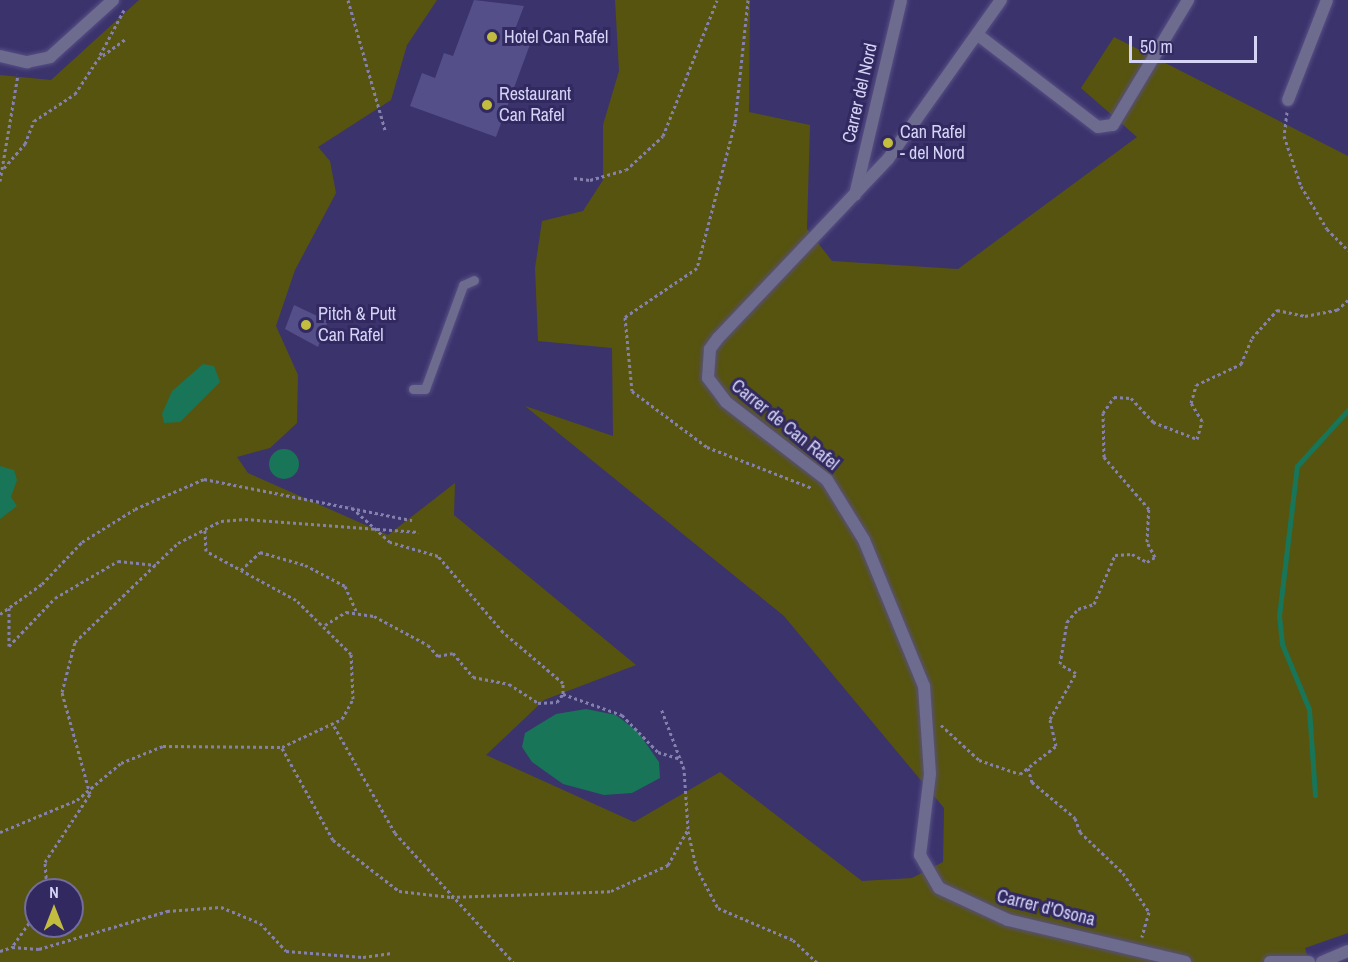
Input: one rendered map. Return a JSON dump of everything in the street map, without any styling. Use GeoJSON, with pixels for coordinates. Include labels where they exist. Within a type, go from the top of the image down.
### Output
{"type":"FeatureCollection","features":[{"type":"Feature","properties":{"kind":"street"},"geometry":{"type":"LineString","coordinates":[[0,56],[20,61],[50,57],[113,0]]}},
{"type":"Feature","properties":{"kind":"street","name":"Carrer del Nord"},"geometry":{"type":"LineString","coordinates":[[855,195],[900,0]]}},
{"type":"Feature","properties":{"kind":"street","name":"Carrer de Can Rafel"},"geometry":{"type":"LineString","coordinates":[[920,855],[930,774],[929,713],[914,659],[864,540],[838,494],[812,466],[726,402],[708,378],[707,363],[710,349],[733,321],[855,195],[920,119],[1001,0]]}},
{"type":"Feature","properties":{"kind":"street"},"geometry":{"type":"LineString","coordinates":[[978,35],[1098,127],[1113,125],[1188,0]]}},
{"type":"Feature","properties":{"kind":"street"},"geometry":{"type":"LineString","coordinates":[[1288,100],[1327,0]]}},
{"type":"Feature","properties":{"kind":"street","name":"Carrer d'Osona"},"geometry":{"type":"LineString","coordinates":[[920,855],[939,888],[957,900],[1008,920],[1185,962]]}},
{"type":"Feature","properties":{"kind":"street"},"geometry":{"type":"LineString","coordinates":[[1322,962],[1348,951]]}},
{"type":"Feature","properties":{"kind":"street"},"geometry":{"type":"LineString","coordinates":[[1270,962],[1309,962]]}},
{"type":"Feature","properties":{"kind":"lane"},"geometry":{"type":"LineString","coordinates":[[413,389],[425,389],[463,285],[474,280]]}},
{"type":"Feature","properties":{"kind":"path"},"geometry":{"type":"LineString","coordinates":[[4,168],[25,144],[34,121],[75,94],[98,59],[127,0]]}},
{"type":"Feature","properties":{"kind":"path"},"geometry":{"type":"LineString","coordinates":[[348,0],[385,130]]}},
{"type":"Feature","properties":{"kind":"path"},"geometry":{"type":"LineString","coordinates":[[574,178],[590,180],[626,170],[663,136],[717,0]]}},
{"type":"Feature","properties":{"kind":"path"},"geometry":{"type":"LineString","coordinates":[[748,0],[735,123],[697,268],[625,317],[632,391],[707,447],[798,486],[838,494]]}},
{"type":"Feature","properties":{"kind":"path"},"geometry":{"type":"LineString","coordinates":[[98,59],[126,39]]}},
{"type":"Feature","properties":{"kind":"path"},"geometry":{"type":"LineString","coordinates":[[0,181],[4,168],[20,61]]}},
{"type":"Feature","properties":{"kind":"path"},"geometry":{"type":"LineString","coordinates":[[1288,100],[1284,136],[1290,161],[1310,206],[1348,250]]}},
{"type":"Feature","properties":{"kind":"path"},"geometry":{"type":"LineString","coordinates":[[929,713],[979,760],[1020,774],[1056,746],[1050,718],[1076,673],[1060,664],[1068,622],[1078,609],[1094,604],[1115,555],[1132,554],[1147,562],[1155,557],[1147,542],[1149,509],[1104,457],[1103,413],[1114,397],[1131,398],[1154,422],[1197,439],[1202,421],[1191,403],[1196,385],[1241,364],[1252,338],[1277,310],[1305,315],[1337,310],[1348,300]]}},
{"type":"Feature","properties":{"kind":"path"},"geometry":{"type":"LineString","coordinates":[[0,614],[42,584],[82,542],[135,509],[204,478],[412,520]]}},
{"type":"Feature","properties":{"kind":"path"},"geometry":{"type":"LineString","coordinates":[[241,570],[260,552],[305,565],[345,586],[356,611],[428,645],[438,656],[453,653],[473,677],[509,684],[538,703],[557,702],[563,694],[563,683],[503,632],[438,556],[390,542],[350,506]]}},
{"type":"Feature","properties":{"kind":"path"},"geometry":{"type":"LineString","coordinates":[[90,794],[65,717],[66,666],[75,642],[178,543],[221,520],[245,519],[379,532],[420,532]]}},
{"type":"Feature","properties":{"kind":"path"},"geometry":{"type":"LineString","coordinates":[[46,878],[45,862],[90,794],[121,763],[163,746],[282,747],[333,725],[353,699],[355,675],[351,654],[296,600],[206,551],[205,529]]}},
{"type":"Feature","properties":{"kind":"path"},"geometry":{"type":"LineString","coordinates":[[9,608],[9,646],[55,598],[118,561],[156,565]]}},
{"type":"Feature","properties":{"kind":"path"},"geometry":{"type":"LineString","coordinates":[[325,626],[356,611]]}},
{"type":"Feature","properties":{"kind":"path"},"geometry":{"type":"LineString","coordinates":[[563,694],[622,715],[658,752],[681,760]]}},
{"type":"Feature","properties":{"kind":"path"},"geometry":{"type":"LineString","coordinates":[[661,708],[681,760],[688,829],[696,867],[718,908],[793,940],[817,962]]}},
{"type":"Feature","properties":{"kind":"path"},"geometry":{"type":"LineString","coordinates":[[333,725],[396,833],[451,897],[513,962]]}},
{"type":"Feature","properties":{"kind":"path"},"geometry":{"type":"LineString","coordinates":[[282,747],[333,840],[399,891],[451,897],[611,891],[668,865],[688,829]]}},
{"type":"Feature","properties":{"kind":"path"},"geometry":{"type":"LineString","coordinates":[[1028,768],[1032,782],[1114,861],[1149,912],[1137,950]]}},
{"type":"Feature","properties":{"kind":"path"},"geometry":{"type":"LineString","coordinates":[[0,832],[90,794]]}},
{"type":"Feature","properties":{"kind":"path"},"geometry":{"type":"LineString","coordinates":[[0,951],[12,947],[39,949],[167,911],[221,907],[260,923],[286,951],[363,957],[392,953]]}},
{"type":"Feature","properties":{"kind":"path"},"geometry":{"type":"LineString","coordinates":[[12,947],[24,930]]}},
{"type":"Feature","properties":{"kind":"shaded area"},"geometry":{"type":"Polygon","coordinates":[[[139,0],[437,0],[407,45],[391,100],[318,147],[330,161],[336,193],[295,270],[276,326],[298,375],[297,423],[270,448],[237,457],[248,473],[388,535],[455,483],[454,515],[636,665],[544,700],[486,755],[634,822],[720,772],[862,881],[912,878],[943,862],[944,808],[784,616],[525,406],[613,436],[612,348],[538,341],[535,268],[542,221],[583,211],[603,180],[603,125],[619,71],[615,0],[750,0],[749,112],[810,125],[807,229],[832,261],[958,269],[1137,137],[1081,88],[1114,37],[1348,156],[1348,933],[1305,948],[1309,962],[0,962],[0,75],[51,80],[139,0]]]}},
{"type":"Feature","properties":{"kind":"shaded area"},"geometry":{"type":"Polygon","coordinates":[[[203,364],[214,366],[220,382],[180,422],[164,423],[162,414],[172,391],[203,364]]]}},
{"type":"Feature","properties":{"kind":"shaded area"},"geometry":{"type":"Polygon","coordinates":[[[284,449],[295,453],[299,464],[295,475],[284,479],[273,475],[269,464],[273,453],[284,449]]]}},
{"type":"Feature","properties":{"kind":"shaded area"},"geometry":{"type":"Polygon","coordinates":[[[0,466],[14,470],[17,480],[11,497],[17,506],[0,519],[0,466]]]}},
{"type":"Feature","properties":{"kind":"shaded area"},"geometry":{"type":"Polygon","coordinates":[[[586,709],[616,715],[638,732],[659,762],[660,778],[632,793],[604,795],[563,784],[532,762],[522,747],[525,733],[556,714],[586,709]]]}},
{"type":"Feature","properties":{"kind":"building"},"geometry":{"type":"Polygon","coordinates":[[[474,0],[524,6],[514,32],[532,39],[496,137],[410,106],[422,73],[435,78],[444,53],[453,56],[474,0]]]}},
{"type":"Feature","properties":{"kind":"building","name":"Pitch & Putt Can Rafel"},"geometry":{"type":"Polygon","coordinates":[[[294,305],[328,321],[318,347],[285,329],[294,305]]]}},
{"type":"Feature","properties":{"kind":"waterway"},"geometry":{"type":"LineString","coordinates":[[1315,795],[1309,709],[1282,644],[1279,616],[1297,466],[1348,410]]}},
{"type":"Feature","properties":{"kind":"place","name":"Hotel Can Rafel"},"geometry":{"type":"Point","coordinates":[492,37]}},
{"type":"Feature","properties":{"kind":"place","name":"Restaurant Can Rafel"},"geometry":{"type":"Point","coordinates":[487,105]}},
{"type":"Feature","properties":{"kind":"place","name":"Can Rafel - del Nord"},"geometry":{"type":"Point","coordinates":[888,143]}},
{"type":"Feature","properties":{"kind":"place","name":"Pitch & Putt Can Rafel"},"geometry":{"type":"Point","coordinates":[306,325]}}]}
